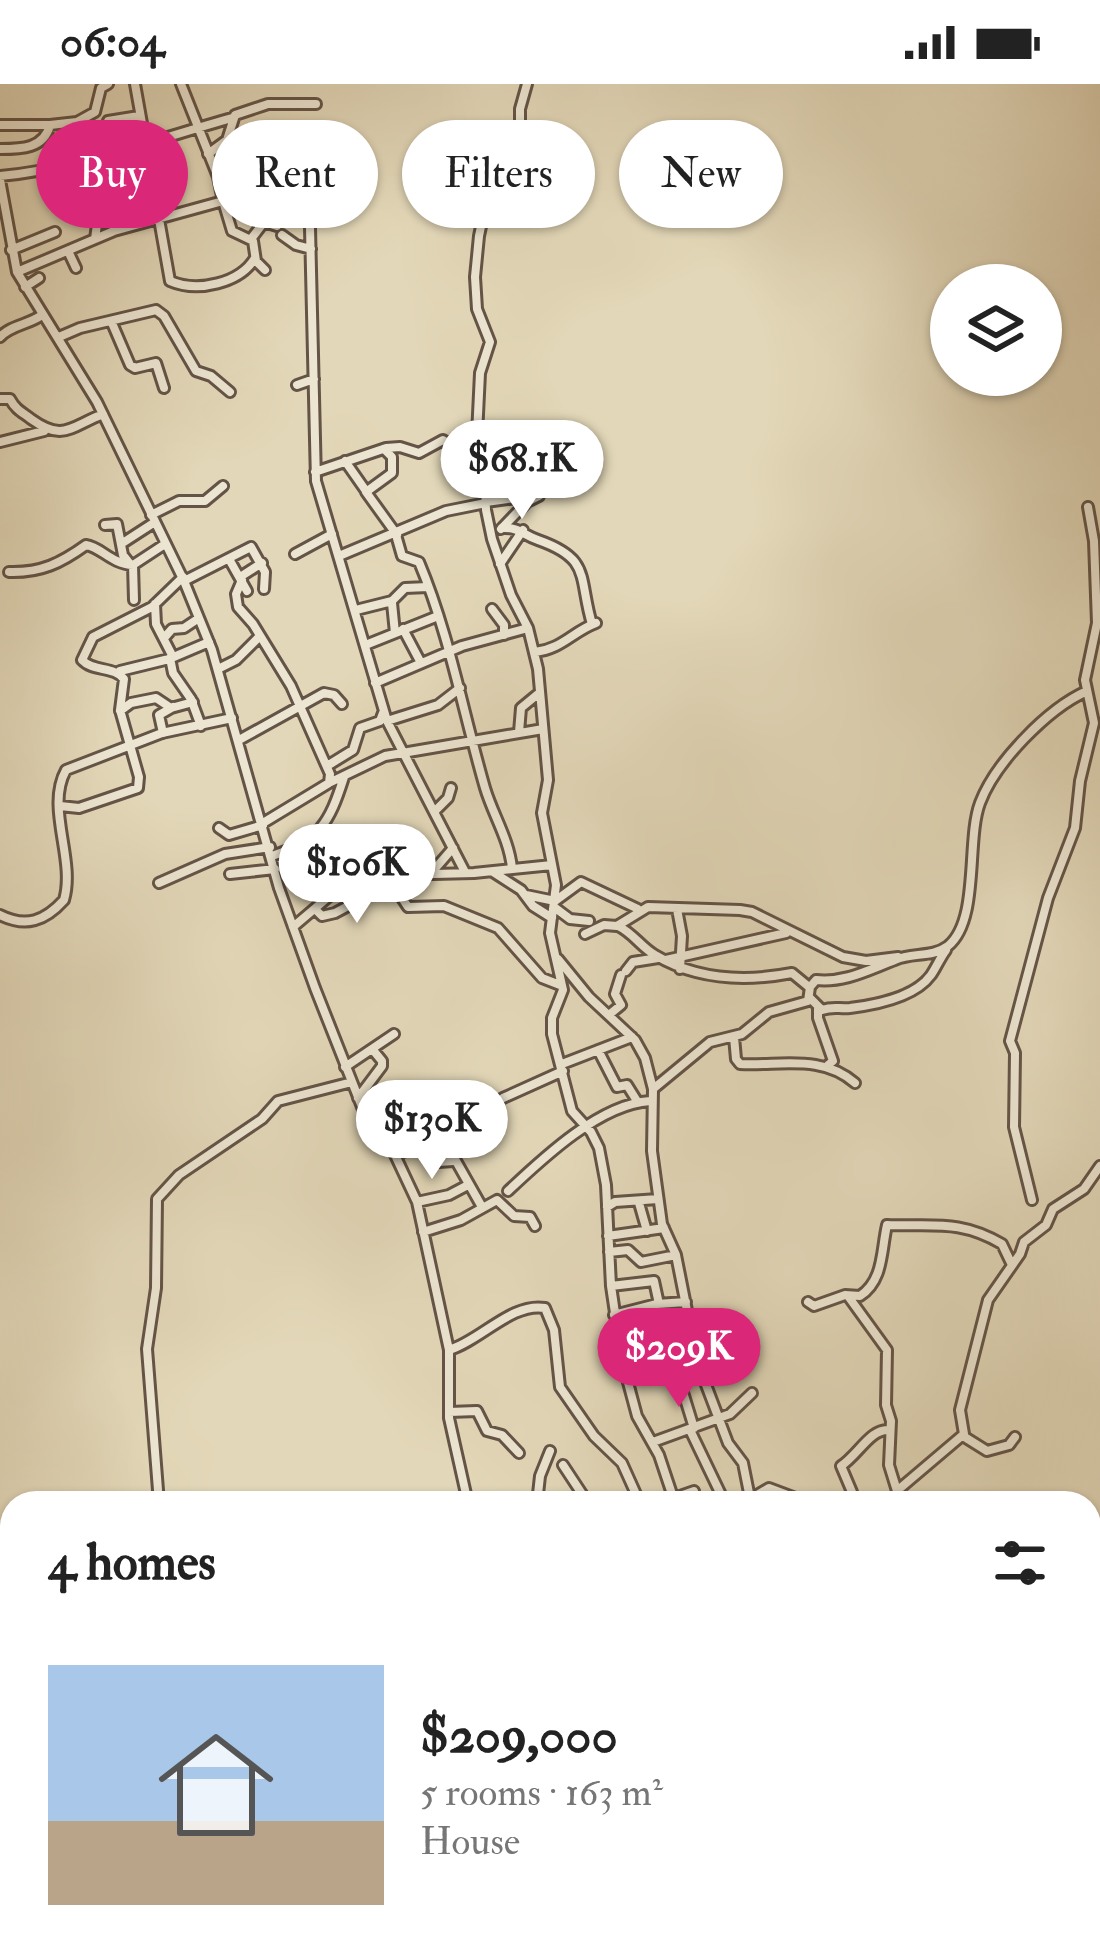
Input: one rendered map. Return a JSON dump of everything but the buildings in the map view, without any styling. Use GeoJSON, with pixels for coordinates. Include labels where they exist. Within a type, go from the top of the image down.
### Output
{"type":"FeatureCollection","features":[{"type":"Feature","properties":{"kind":"street"},"geometry":{"type":"LineString","coordinates":[[80,120],[95,112],[100,89],[108,84]]}},
{"type":"Feature","properties":{"kind":"street"},"geometry":{"type":"LineString","coordinates":[[134,84],[141,120]]}},
{"type":"Feature","properties":{"kind":"street"},"geometry":{"type":"LineString","coordinates":[[181,84],[212,167]]}},
{"type":"Feature","properties":{"kind":"street"},"geometry":{"type":"LineString","coordinates":[[527,84],[520,109],[520,142],[485,206],[476,266],[477,309],[490,342],[481,369],[477,435],[492,539],[535,652],[548,785],[542,813],[552,865],[550,933],[562,986],[551,1024],[572,1111],[599,1148],[608,1207],[614,1315],[635,1412],[653,1442],[670,1491]]}},
{"type":"Feature","properties":{"kind":"street"},"geometry":{"type":"LineString","coordinates":[[188,133],[268,104],[316,104]]}},
{"type":"Feature","properties":{"kind":"street"},"geometry":{"type":"LineString","coordinates":[[114,120],[140,116]]}},
{"type":"Feature","properties":{"kind":"street"},"geometry":{"type":"LineString","coordinates":[[208,154],[227,140],[232,118]]}},
{"type":"Feature","properties":{"kind":"street"},"geometry":{"type":"LineString","coordinates":[[0,125],[36,125]]}},
{"type":"Feature","properties":{"kind":"street"},"geometry":{"type":"LineString","coordinates":[[0,149],[36,144]]}},
{"type":"Feature","properties":{"kind":"street"},"geometry":{"type":"LineString","coordinates":[[36,172],[0,178],[17,272],[103,414],[184,579],[218,669],[293,927],[358,1098],[371,1125],[394,1153],[417,1202],[448,1350],[449,1412],[465,1491]]}},
{"type":"Feature","properties":{"kind":"street"},"geometry":{"type":"LineString","coordinates":[[250,239],[264,222],[310,249]]}},
{"type":"Feature","properties":{"kind":"street"},"geometry":{"type":"LineString","coordinates":[[94,239],[96,228]]}},
{"type":"Feature","properties":{"kind":"street"},"geometry":{"type":"LineString","coordinates":[[17,272],[128,228]]}},
{"type":"Feature","properties":{"kind":"street"},"geometry":{"type":"LineString","coordinates":[[160,228],[173,283],[194,287],[227,281],[246,272],[255,258]]}},
{"type":"Feature","properties":{"kind":"street"},"geometry":{"type":"LineString","coordinates":[[231,228],[254,243],[255,258],[265,270]]}},
{"type":"Feature","properties":{"kind":"street"},"geometry":{"type":"LineString","coordinates":[[310,228],[315,472],[386,717],[465,872]]}},
{"type":"Feature","properties":{"kind":"street"},"geometry":{"type":"LineString","coordinates":[[11,250],[55,232]]}},
{"type":"Feature","properties":{"kind":"street"},"geometry":{"type":"LineString","coordinates":[[68,250],[76,268]]}},
{"type":"Feature","properties":{"kind":"street"},"geometry":{"type":"LineString","coordinates":[[25,287],[39,278]]}},
{"type":"Feature","properties":{"kind":"street"},"geometry":{"type":"LineString","coordinates":[[59,337],[156,310],[192,367],[230,392]]}},
{"type":"Feature","properties":{"kind":"street"},"geometry":{"type":"LineString","coordinates":[[0,337],[9,328],[25,326],[42,315]]}},
{"type":"Feature","properties":{"kind":"street"},"geometry":{"type":"LineString","coordinates":[[112,323],[130,365],[155,363],[164,388]]}},
{"type":"Feature","properties":{"kind":"street"},"geometry":{"type":"LineString","coordinates":[[297,385],[314,379]]}},
{"type":"Feature","properties":{"kind":"street"},"geometry":{"type":"LineString","coordinates":[[0,399],[8,398],[19,412],[46,430]]}},
{"type":"Feature","properties":{"kind":"street"},"geometry":{"type":"LineString","coordinates":[[0,442],[64,430],[103,414]]}},
{"type":"Feature","properties":{"kind":"street"},"geometry":{"type":"LineString","coordinates":[[315,472],[384,448],[419,453],[445,440],[468,469],[485,475]]}},
{"type":"Feature","properties":{"kind":"street"},"geometry":{"type":"LineString","coordinates":[[366,491],[392,472],[392,457],[384,448]]}},
{"type":"Feature","properties":{"kind":"street"},"geometry":{"type":"LineString","coordinates":[[345,461],[396,535],[402,556],[420,562],[512,868]]}},
{"type":"Feature","properties":{"kind":"street"},"geometry":{"type":"LineString","coordinates":[[122,544],[179,501],[205,501],[224,486]]}},
{"type":"Feature","properties":{"kind":"street"},"geometry":{"type":"LineString","coordinates":[[492,539],[538,496]]}},
{"type":"Feature","properties":{"kind":"street"},"geometry":{"type":"LineString","coordinates":[[339,556],[457,507],[515,498],[528,501]]}},
{"type":"Feature","properties":{"kind":"street"},"geometry":{"type":"LineString","coordinates":[[1032,1200],[1015,1127],[1011,1031],[1048,898],[1076,822],[1094,723],[1085,680],[1097,623],[1088,507]]}},
{"type":"Feature","properties":{"kind":"street"},"geometry":{"type":"LineString","coordinates":[[105,525],[116,523],[124,558],[132,565],[134,600]]}},
{"type":"Feature","properties":{"kind":"street"},"geometry":{"type":"LineString","coordinates":[[502,528],[523,530],[536,540],[554,543],[583,574],[594,624],[558,649],[535,652]]}},
{"type":"Feature","properties":{"kind":"street"},"geometry":{"type":"LineString","coordinates":[[500,564],[523,530]]}},
{"type":"Feature","properties":{"kind":"street"},"geometry":{"type":"LineString","coordinates":[[295,554],[332,534]]}},
{"type":"Feature","properties":{"kind":"street"},"geometry":{"type":"LineString","coordinates":[[9,572],[38,572],[86,545],[132,565],[165,544]]}},
{"type":"Feature","properties":{"kind":"street"},"geometry":{"type":"LineString","coordinates":[[209,642],[116,672],[82,662],[91,641],[154,604],[184,579],[251,548],[262,563],[264,589]]}},
{"type":"Feature","properties":{"kind":"street"},"geometry":{"type":"LineString","coordinates":[[229,559],[248,591]]}},
{"type":"Feature","properties":{"kind":"street"},"geometry":{"type":"LineString","coordinates":[[262,563],[241,579],[236,602],[299,706],[327,766],[329,783]]}},
{"type":"Feature","properties":{"kind":"street"},"geometry":{"type":"LineString","coordinates":[[421,663],[390,611],[402,589],[430,588]]}},
{"type":"Feature","properties":{"kind":"street"},"geometry":{"type":"LineString","coordinates":[[356,610],[392,601]]}},
{"type":"Feature","properties":{"kind":"street"},"geometry":{"type":"LineString","coordinates":[[154,604],[174,676],[193,702],[201,726]]}},
{"type":"Feature","properties":{"kind":"street"},"geometry":{"type":"LineString","coordinates":[[492,609],[504,625],[504,635]]}},
{"type":"Feature","properties":{"kind":"street"},"geometry":{"type":"LineString","coordinates":[[368,644],[438,616]]}},
{"type":"Feature","properties":{"kind":"street"},"geometry":{"type":"LineString","coordinates":[[164,638],[172,628],[186,627],[199,618]]}},
{"type":"Feature","properties":{"kind":"street"},"geometry":{"type":"LineString","coordinates":[[376,682],[528,628]]}},
{"type":"Feature","properties":{"kind":"street"},"geometry":{"type":"LineString","coordinates":[[218,669],[236,660],[260,636]]}},
{"type":"Feature","properties":{"kind":"street"},"geometry":{"type":"LineString","coordinates":[[60,806],[78,808],[136,790],[140,777],[121,711],[124,682],[116,672]]}},
{"type":"Feature","properties":{"kind":"street"},"geometry":{"type":"LineString","coordinates":[[327,766],[353,749],[359,728],[438,705],[460,688]]}},
{"type":"Feature","properties":{"kind":"street"},"geometry":{"type":"LineString","coordinates":[[818,1009],[848,1009],[912,992],[931,975],[963,923],[977,812],[994,774],[1058,707],[1087,691]]}},
{"type":"Feature","properties":{"kind":"street"},"geometry":{"type":"LineString","coordinates":[[239,740],[327,692],[342,704]]}},
{"type":"Feature","properties":{"kind":"street"},"geometry":{"type":"LineString","coordinates":[[519,733],[521,708],[538,694]]}},
{"type":"Feature","properties":{"kind":"street"},"geometry":{"type":"LineString","coordinates":[[121,711],[131,703],[156,698],[172,707]]}},
{"type":"Feature","properties":{"kind":"street"},"geometry":{"type":"LineString","coordinates":[[163,733],[159,715],[193,702]]}},
{"type":"Feature","properties":{"kind":"street"},"geometry":{"type":"LineString","coordinates":[[0,915],[32,922],[64,900],[68,871],[60,806],[63,772],[163,733],[232,718]]}},
{"type":"Feature","properties":{"kind":"street"},"geometry":{"type":"LineString","coordinates":[[219,828],[227,835],[263,824],[375,760],[543,729]]}},
{"type":"Feature","properties":{"kind":"street"},"geometry":{"type":"LineString","coordinates":[[159,883],[225,854],[271,852],[319,834],[345,776]]}},
{"type":"Feature","properties":{"kind":"street"},"geometry":{"type":"LineString","coordinates":[[436,810],[451,788]]}},
{"type":"Feature","properties":{"kind":"street"},"geometry":{"type":"LineString","coordinates":[[240,832],[246,871]]}},
{"type":"Feature","properties":{"kind":"street"},"geometry":{"type":"LineString","coordinates":[[431,872],[454,848]]}},
{"type":"Feature","properties":{"kind":"street"},"geometry":{"type":"LineString","coordinates":[[293,927],[347,879],[365,873],[552,865]]}},
{"type":"Feature","properties":{"kind":"street"},"geometry":{"type":"LineString","coordinates":[[230,874],[275,868]]}},
{"type":"Feature","properties":{"kind":"street"},"geometry":{"type":"LineString","coordinates":[[490,871],[569,919],[589,921]]}},
{"type":"Feature","properties":{"kind":"street"},"geometry":{"type":"LineString","coordinates":[[315,909],[322,916],[335,914],[378,890],[385,873]]}},
{"type":"Feature","properties":{"kind":"street"},"geometry":{"type":"LineString","coordinates":[[399,875],[408,907],[444,906],[498,928],[540,976],[562,986]]}},
{"type":"Feature","properties":{"kind":"street"},"geometry":{"type":"LineString","coordinates":[[554,909],[581,882],[638,909],[747,911],[843,958],[899,958],[932,953],[948,945]]}},
{"type":"Feature","properties":{"kind":"street"},"geometry":{"type":"LineString","coordinates":[[526,895],[533,906],[554,909]]}},
{"type":"Feature","properties":{"kind":"street"},"geometry":{"type":"LineString","coordinates":[[585,934],[604,925],[617,926],[653,906]]}},
{"type":"Feature","properties":{"kind":"street"},"geometry":{"type":"LineString","coordinates":[[629,920],[638,909]]}},
{"type":"Feature","properties":{"kind":"street"},"geometry":{"type":"LineString","coordinates":[[677,909],[680,969]]}},
{"type":"Feature","properties":{"kind":"street"},"geometry":{"type":"LineString","coordinates":[[617,926],[680,969],[739,979],[792,974],[818,1009],[833,1061],[828,1065]]}},
{"type":"Feature","properties":{"kind":"street"},"geometry":{"type":"LineString","coordinates":[[610,1014],[621,1005],[615,994],[633,962],[681,957],[787,932]]}},
{"type":"Feature","properties":{"kind":"street"},"geometry":{"type":"LineString","coordinates":[[557,958],[644,1058],[652,1089],[664,1228],[676,1255],[697,1361],[728,1443],[743,1463],[750,1491]]}},
{"type":"Feature","properties":{"kind":"street"},"geometry":{"type":"LineString","coordinates":[[652,1089],[704,1046],[734,1037],[769,1012],[810,993],[816,980],[845,981],[899,958]]}},
{"type":"Feature","properties":{"kind":"street"},"geometry":{"type":"LineString","coordinates":[[346,1067],[394,1034]]}},
{"type":"Feature","properties":{"kind":"street"},"geometry":{"type":"LineString","coordinates":[[503,1098],[629,1037]]}},
{"type":"Feature","properties":{"kind":"street"},"geometry":{"type":"LineString","coordinates":[[734,1037],[740,1064],[828,1065],[855,1083]]}},
{"type":"Feature","properties":{"kind":"street"},"geometry":{"type":"LineString","coordinates":[[598,1049],[612,1082],[619,1087],[628,1084],[637,1101]]}},
{"type":"Feature","properties":{"kind":"street"},"geometry":{"type":"LineString","coordinates":[[358,1098],[382,1062],[373,1050]]}},
{"type":"Feature","properties":{"kind":"street"},"geometry":{"type":"LineString","coordinates":[[359,1060],[372,1080]]}},
{"type":"Feature","properties":{"kind":"street"},"geometry":{"type":"LineString","coordinates":[[158,1491],[147,1354],[156,1288],[158,1199],[179,1175],[262,1119],[278,1101],[352,1082]]}},
{"type":"Feature","properties":{"kind":"street"},"geometry":{"type":"LineString","coordinates":[[394,1153],[398,1136],[464,1099]]}},
{"type":"Feature","properties":{"kind":"street"},"geometry":{"type":"LineString","coordinates":[[508,1191],[531,1167],[586,1127],[637,1101],[650,1101]]}},
{"type":"Feature","properties":{"kind":"street"},"geometry":{"type":"LineString","coordinates":[[430,1115],[482,1208]]}},
{"type":"Feature","properties":{"kind":"street"},"geometry":{"type":"LineString","coordinates":[[394,1153],[428,1143],[439,1162],[453,1161]]}},
{"type":"Feature","properties":{"kind":"street"},"geometry":{"type":"LineString","coordinates":[[848,1296],[887,1350],[889,1465],[897,1491],[963,1436],[960,1412],[988,1300],[1024,1242],[1046,1226],[1053,1209],[1084,1189],[1100,1166]]}},
{"type":"Feature","properties":{"kind":"street"},"geometry":{"type":"LineString","coordinates":[[417,1202],[468,1185]]}},
{"type":"Feature","properties":{"kind":"street"},"geometry":{"type":"LineString","coordinates":[[608,1207],[612,1202],[658,1199]]}},
{"type":"Feature","properties":{"kind":"street"},"geometry":{"type":"LineString","coordinates":[[424,1232],[501,1201],[511,1214],[530,1217],[535,1226]]}},
{"type":"Feature","properties":{"kind":"street"},"geometry":{"type":"LineString","coordinates":[[638,1203],[647,1231]]}},
{"type":"Feature","properties":{"kind":"street"},"geometry":{"type":"LineString","coordinates":[[808,1302],[814,1306],[863,1295],[875,1283],[887,1225],[934,1222],[975,1230],[1002,1244],[1012,1267]]}},
{"type":"Feature","properties":{"kind":"street"},"geometry":{"type":"LineString","coordinates":[[608,1236],[664,1228]]}},
{"type":"Feature","properties":{"kind":"street"},"geometry":{"type":"LineString","coordinates":[[609,1252],[628,1250],[640,1262],[676,1255]]}},
{"type":"Feature","properties":{"kind":"street"},"geometry":{"type":"LineString","coordinates":[[611,1286],[653,1280],[659,1304]]}},
{"type":"Feature","properties":{"kind":"street"},"geometry":{"type":"LineString","coordinates":[[614,1315],[686,1302]]}},
{"type":"Feature","properties":{"kind":"street"},"geometry":{"type":"LineString","coordinates":[[448,1350],[506,1319],[543,1307],[554,1330],[559,1384],[594,1436],[622,1463],[635,1491]]}},
{"type":"Feature","properties":{"kind":"street"},"geometry":{"type":"LineString","coordinates":[[695,1347],[667,1352],[692,1429],[720,1491]]}},
{"type":"Feature","properties":{"kind":"street"},"geometry":{"type":"LineString","coordinates":[[653,1442],[719,1419],[737,1410],[752,1393]]}},
{"type":"Feature","properties":{"kind":"street"},"geometry":{"type":"LineString","coordinates":[[449,1412],[477,1411],[487,1431],[502,1436],[519,1453]]}},
{"type":"Feature","properties":{"kind":"street"},"geometry":{"type":"LineString","coordinates":[[852,1491],[841,1466],[864,1448],[871,1435],[889,1430]]}},
{"type":"Feature","properties":{"kind":"street"},"geometry":{"type":"LineString","coordinates":[[963,1436],[987,1451],[1009,1445],[1015,1437]]}},
{"type":"Feature","properties":{"kind":"street"},"geometry":{"type":"LineString","coordinates":[[538,1491],[550,1451]]}},
{"type":"Feature","properties":{"kind":"street"},"geometry":{"type":"LineString","coordinates":[[563,1465],[580,1491]]}}]}
